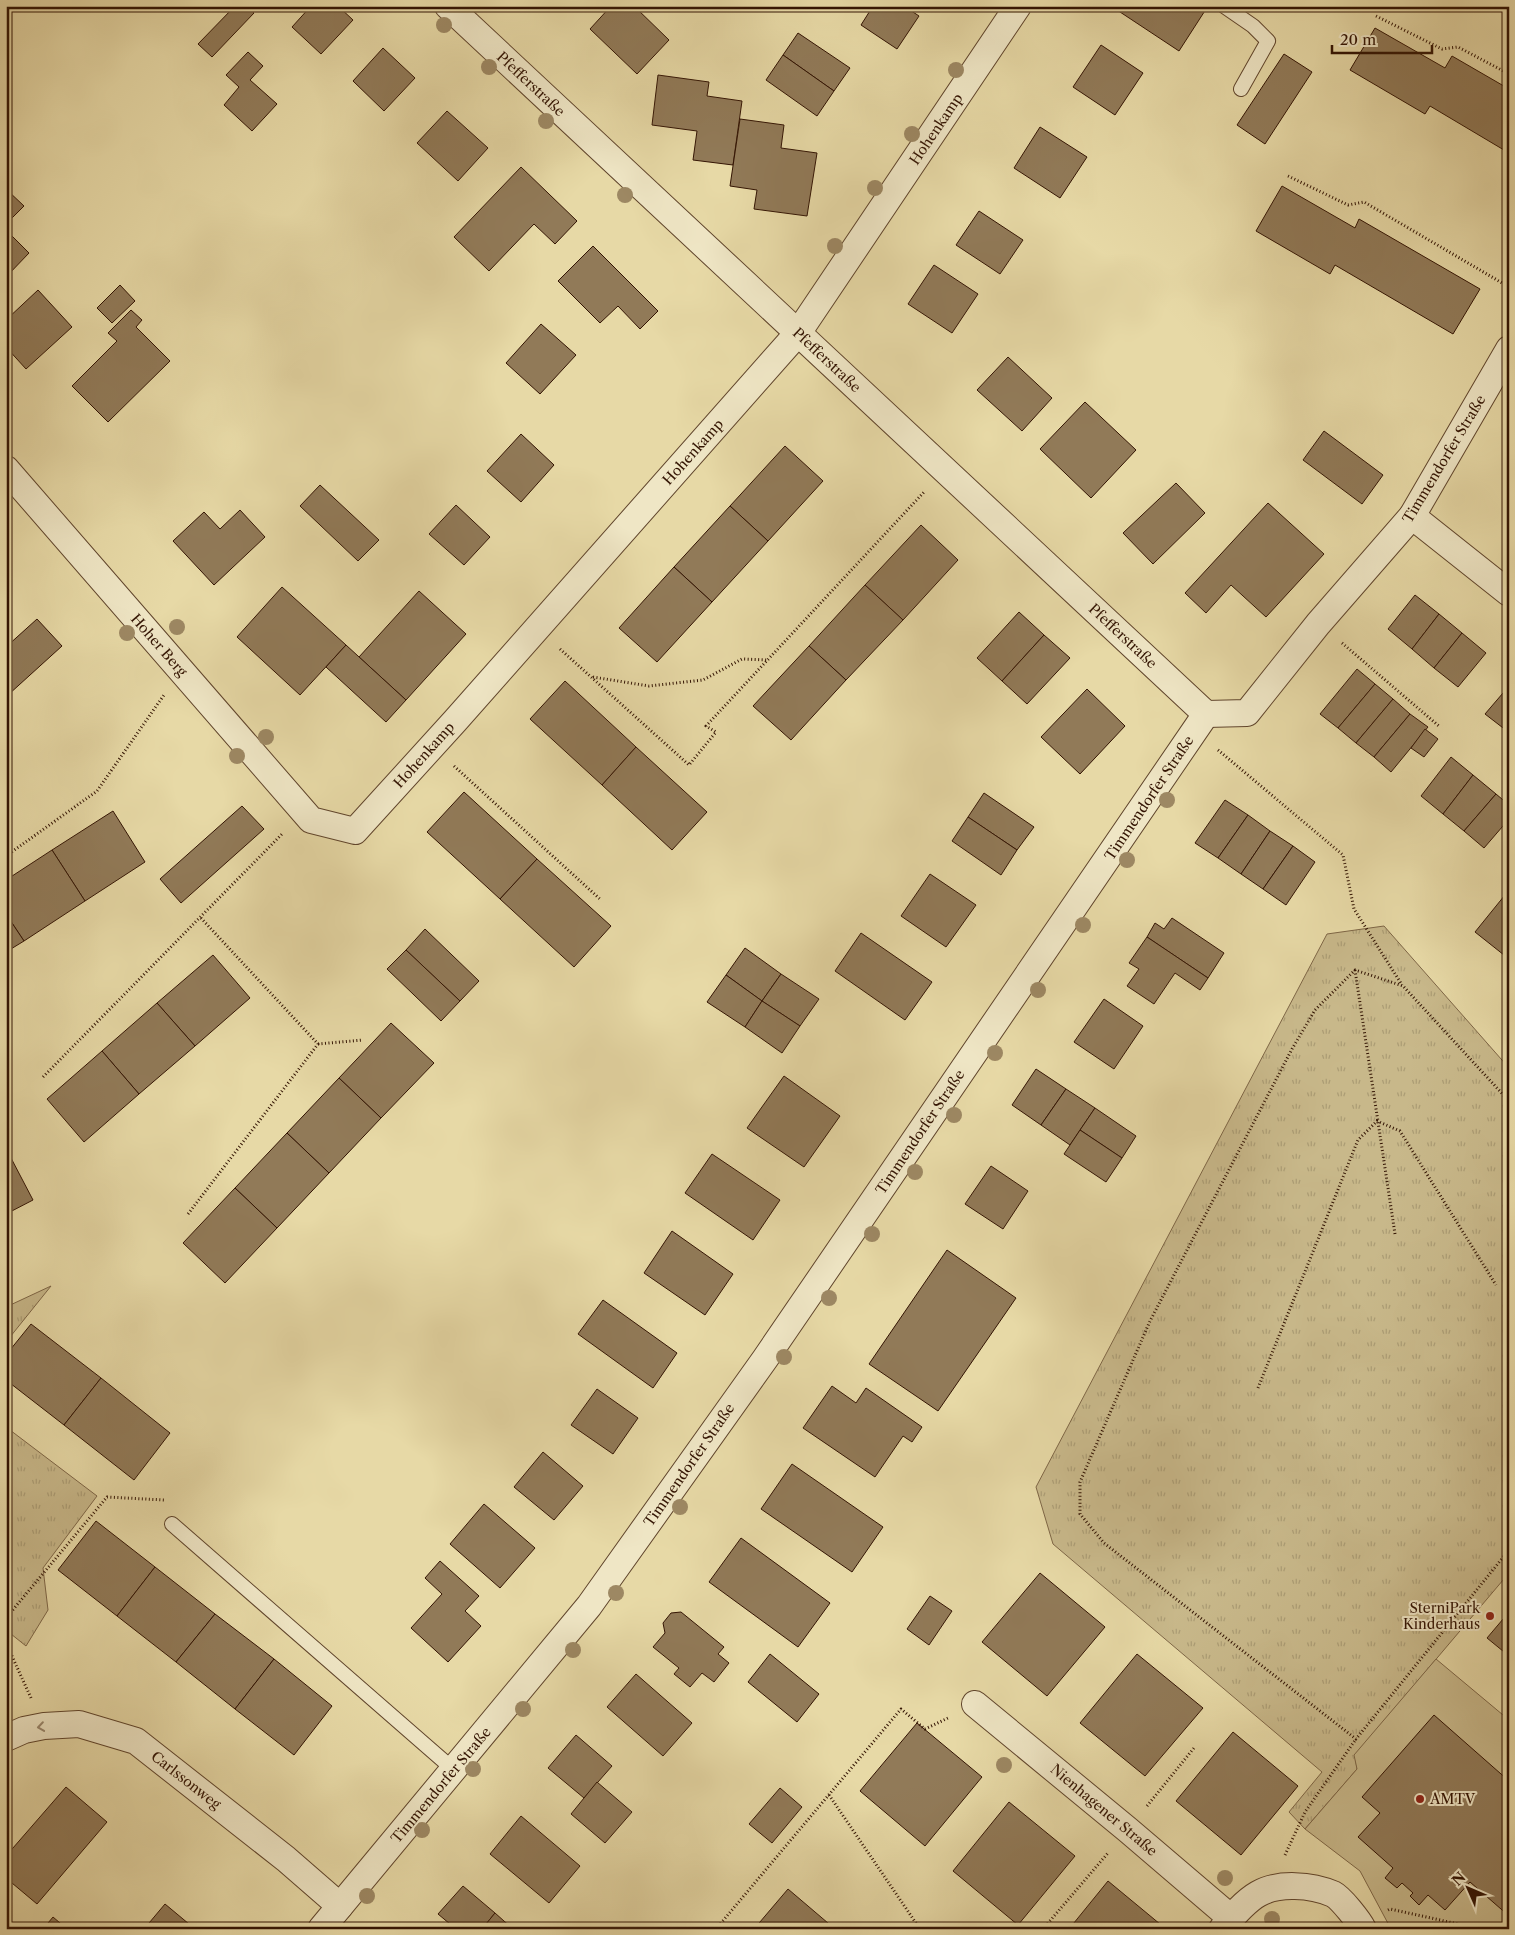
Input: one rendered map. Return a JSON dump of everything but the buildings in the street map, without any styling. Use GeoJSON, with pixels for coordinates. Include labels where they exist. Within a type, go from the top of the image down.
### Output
{"type":"FeatureCollection","features":[{"type":"Feature","properties":{"kind":"street","name":"Pfefferstraße"},"geometry":{"type":"LineString","coordinates":[[448,6],[945,470],[1200,722]]}},
{"type":"Feature","properties":{"kind":"street","name":"Hohenkamp"},"geometry":{"type":"LineString","coordinates":[[308,816],[354,831],[432,746],[798,333],[1018,6]]}},
{"type":"Feature","properties":{"kind":"street","name":"Timmendorfer Straße"},"geometry":{"type":"LineString","coordinates":[[321,1929],[595,1598],[776,1342],[1200,722],[1247,713],[1318,624],[1412,516],[1509,349]]}},
{"type":"Feature","properties":{"kind":"street","name":"Hoher Berg"},"geometry":{"type":"LineString","coordinates":[[6,469],[308,816]]}},
{"type":"Feature","properties":{"kind":"street"},"geometry":{"type":"LineString","coordinates":[[1412,516],[1509,592]]}},
{"type":"Feature","properties":{"kind":"street","name":"Nienhagener Straße"},"geometry":{"type":"LineString","coordinates":[[975,1704],[1128,1830],[1226,1923],[1257,1894],[1269,1889],[1298,1885],[1334,1895],[1363,1929]]}},
{"type":"Feature","properties":{"kind":"street","name":"Carlssonweg"},"geometry":{"type":"LineString","coordinates":[[6,1738],[24,1730],[44,1726],[79,1724],[136,1741],[286,1859],[340,1906]]}},
{"type":"Feature","properties":{"kind":"lane"},"geometry":{"type":"LineString","coordinates":[[1224,6],[1253,26],[1268,42],[1241,89]]}},
{"type":"Feature","properties":{"kind":"lane"},"geometry":{"type":"LineString","coordinates":[[172,1524],[454,1770]]}},
{"type":"Feature","properties":{"kind":"path"},"geometry":{"type":"LineString","coordinates":[[1376,16],[1442,49],[1458,47],[1509,74]]}},
{"type":"Feature","properties":{"kind":"path"},"geometry":{"type":"LineString","coordinates":[[1288,176],[1348,206],[1364,202],[1509,287]]}},
{"type":"Feature","properties":{"kind":"path"},"geometry":{"type":"LineString","coordinates":[[537,628],[689,765],[716,732],[706,726],[945,470]]}},
{"type":"Feature","properties":{"kind":"path"},"geometry":{"type":"LineString","coordinates":[[1318,624],[1440,727]]}},
{"type":"Feature","properties":{"kind":"path"},"geometry":{"type":"LineString","coordinates":[[591,677],[649,686],[702,680],[742,659],[768,660]]}},
{"type":"Feature","properties":{"kind":"path"},"geometry":{"type":"LineString","coordinates":[[6,856],[97,791],[181,670]]}},
{"type":"Feature","properties":{"kind":"path"},"geometry":{"type":"LineString","coordinates":[[1200,722],[1343,854],[1354,909],[1403,986],[1509,1102]]}},
{"type":"Feature","properties":{"kind":"path"},"geometry":{"type":"LineString","coordinates":[[432,746],[601,900]]}},
{"type":"Feature","properties":{"kind":"path"},"geometry":{"type":"LineString","coordinates":[[43,1077],[200,917],[308,816]]}},
{"type":"Feature","properties":{"kind":"path"},"geometry":{"type":"LineString","coordinates":[[200,917],[318,1044]]}},
{"type":"Feature","properties":{"kind":"path"},"geometry":{"type":"LineString","coordinates":[[1355,970],[1403,986]]}},
{"type":"Feature","properties":{"kind":"path"},"geometry":{"type":"LineString","coordinates":[[1355,970],[1395,1234]]}},
{"type":"Feature","properties":{"kind":"path"},"geometry":{"type":"LineString","coordinates":[[1355,970],[1315,1010],[1292,1049],[1150,1321],[1080,1482],[1080,1514],[1104,1543],[1356,1740]]}},
{"type":"Feature","properties":{"kind":"path"},"geometry":{"type":"LineString","coordinates":[[188,1214],[318,1044],[363,1040]]}},
{"type":"Feature","properties":{"kind":"path"},"geometry":{"type":"LineString","coordinates":[[1377,1121],[1400,1130],[1496,1285]]}},
{"type":"Feature","properties":{"kind":"path"},"geometry":{"type":"LineString","coordinates":[[1258,1388],[1358,1140],[1377,1121]]}},
{"type":"Feature","properties":{"kind":"path"},"geometry":{"type":"LineString","coordinates":[[6,1618],[107,1497],[172,1501],[172,1524]]}},
{"type":"Feature","properties":{"kind":"path"},"geometry":{"type":"LineString","coordinates":[[1269,1889],[1305,1812],[1356,1740],[1509,1550]]}},
{"type":"Feature","properties":{"kind":"path"},"geometry":{"type":"LineString","coordinates":[[6,1643],[44,1726]]}},
{"type":"Feature","properties":{"kind":"path"},"geometry":{"type":"LineString","coordinates":[[716,1929],[901,1708],[926,1729]]}},
{"type":"Feature","properties":{"kind":"path"},"geometry":{"type":"LineString","coordinates":[[829,1795],[920,1929]]}},
{"type":"Feature","properties":{"kind":"path"},"geometry":{"type":"LineString","coordinates":[[1390,1909],[1474,1929]]}},
{"type":"Feature","properties":{"kind":"green space"},"geometry":{"type":"Polygon","coordinates":[[[1384,926],[1509,1068],[1509,1573],[1355,1755],[1357,1769],[1305,1829],[1289,1812],[1322,1772],[1053,1544],[1036,1487],[1327,934],[1384,926]]]}},
{"type":"Feature","properties":{"kind":"green space"},"geometry":{"type":"Polygon","coordinates":[[[51,1286],[6,1342],[6,1307],[51,1286]]]}},
{"type":"Feature","properties":{"kind":"green space"},"geometry":{"type":"Polygon","coordinates":[[[6,1427],[97,1496],[43,1568],[48,1610],[26,1646],[6,1630],[6,1427]]]}},
{"type":"Feature","properties":{"kind":"green space","name":"AMTV"},"geometry":{"type":"Polygon","coordinates":[[[1436,1659],[1509,1720],[1509,1929],[1391,1929],[1360,1871],[1305,1829],[1357,1769],[1354,1755],[1436,1659]]]}},
{"type":"Feature","properties":{"kind":"place","name":"SterniPark Kinderhaus"},"geometry":{"type":"Point","coordinates":[1490,1616]}},
{"type":"Feature","properties":{"kind":"place","name":"AMTV"},"geometry":{"type":"Point","coordinates":[1420,1799]}}]}
